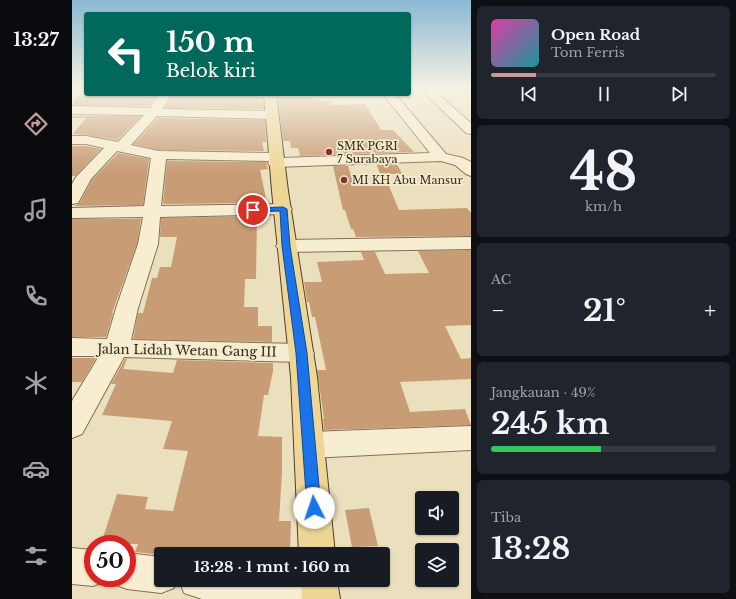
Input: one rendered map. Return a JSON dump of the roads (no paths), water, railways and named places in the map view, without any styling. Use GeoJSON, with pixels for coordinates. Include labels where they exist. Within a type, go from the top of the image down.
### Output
{"type":"FeatureCollection","features":[{"type":"Feature","properties":{"kind":"main road"},"geometry":{"type":"LineString","coordinates":[[272,117],[275,160],[302,353],[317,547]]}},
{"type":"Feature","properties":{"kind":"street"},"geometry":{"type":"LineString","coordinates":[[105,117],[88,134],[117,147],[159,155],[275,160],[441,157],[460,161],[471,171]]}},
{"type":"Feature","properties":{"kind":"street"},"geometry":{"type":"LineString","coordinates":[[72,199],[84,177],[149,117]]}},
{"type":"Feature","properties":{"kind":"street"},"geometry":{"type":"LineString","coordinates":[[408,117],[441,157]]}},
{"type":"Feature","properties":{"kind":"street"},"geometry":{"type":"LineString","coordinates":[[457,117],[471,130]]}},
{"type":"Feature","properties":{"kind":"street"},"geometry":{"type":"LineString","coordinates":[[72,426],[116,348],[127,308],[148,244],[159,155]]}},
{"type":"Feature","properties":{"kind":"street"},"geometry":{"type":"LineString","coordinates":[[72,213],[283,209]]}},
{"type":"Feature","properties":{"kind":"street"},"geometry":{"type":"LineString","coordinates":[[286,246],[471,243]]}},
{"type":"Feature","properties":{"kind":"street","name":"Jalan Lidah Wetan Gang III"},"geometry":{"type":"LineString","coordinates":[[72,347],[302,353]]}},
{"type":"Feature","properties":{"kind":"street"},"geometry":{"type":"LineString","coordinates":[[310,445],[471,438]]}},
{"type":"Feature","properties":{"kind":"street"},"geometry":{"type":"LineString","coordinates":[[72,566],[84,567]]}},
{"type":"Feature","properties":{"kind":"street"},"geometry":{"type":"LineString","coordinates":[[136,572],[154,575]]}},
{"type":"Feature","properties":{"kind":"street"},"geometry":{"type":"LineString","coordinates":[[269,587],[320,592]]}},
{"type":"Feature","properties":{"kind":"place","name":"SMK PGRI 7 Surabaya"},"geometry":{"type":"Point","coordinates":[329,152]}},
{"type":"Feature","properties":{"kind":"place","name":"MI KH Abu Mansur"},"geometry":{"type":"Point","coordinates":[344,180]}}]}
